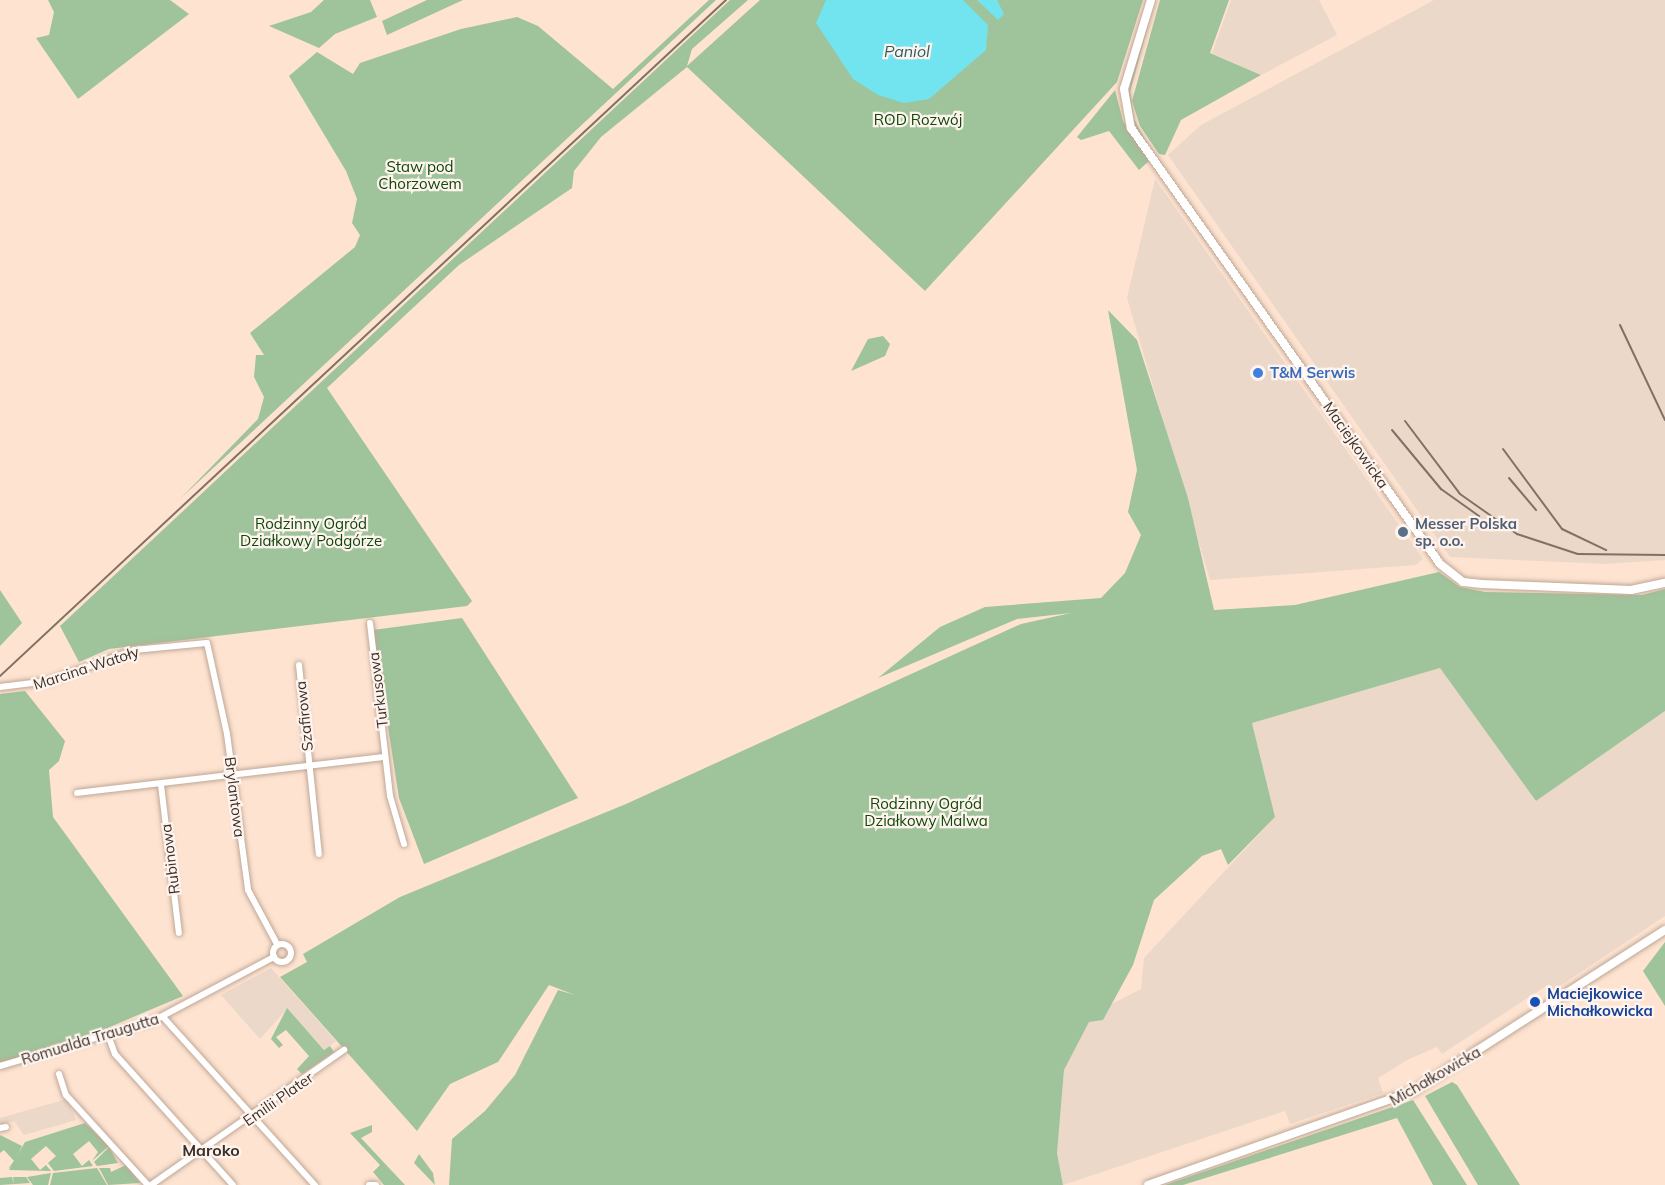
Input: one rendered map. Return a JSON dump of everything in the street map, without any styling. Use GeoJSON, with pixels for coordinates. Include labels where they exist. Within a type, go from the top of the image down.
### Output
{"type":"FeatureCollection","features":[{"type":"Feature","properties":{"kind":"street","name":"Maciejkowicka"},"geometry":{"type":"LineString","coordinates":[[1151,0],[1124,89],[1131,128],[1440,564],[1464,582],[1482,584],[1631,590],[1665,583]]}},
{"type":"Feature","properties":{"kind":"street","name":"Turkusowa"},"geometry":{"type":"LineString","coordinates":[[370,623],[386,757],[404,844]]}},
{"type":"Feature","properties":{"kind":"street","name":"Marcina Watoły"},"geometry":{"type":"LineString","coordinates":[[0,687],[49,681],[134,650],[207,643]]}},
{"type":"Feature","properties":{"kind":"street","name":"Brylantowa"},"geometry":{"type":"LineString","coordinates":[[207,643],[233,776],[248,890],[278,944],[287,945],[291,955],[283,962],[273,957]]}},
{"type":"Feature","properties":{"kind":"street","name":"Szafirowa"},"geometry":{"type":"LineString","coordinates":[[298,665],[319,854]]}},
{"type":"Feature","properties":{"kind":"street"},"geometry":{"type":"LineString","coordinates":[[310,766],[386,757]]}},
{"type":"Feature","properties":{"kind":"street","name":"Szafirowa"},"geometry":{"type":"LineString","coordinates":[[233,776],[310,766]]}},
{"type":"Feature","properties":{"kind":"street"},"geometry":{"type":"LineString","coordinates":[[78,793],[233,776]]}},
{"type":"Feature","properties":{"kind":"street","name":"Rubinowa"},"geometry":{"type":"LineString","coordinates":[[161,784],[179,933]]}},
{"type":"Feature","properties":{"kind":"street","name":"Michałkowicka"},"geometry":{"type":"LineString","coordinates":[[1148,1185],[1404,1096],[1665,930]]}},
{"type":"Feature","properties":{"kind":"street"},"geometry":{"type":"LineString","coordinates":[[273,957],[278,944]]}},
{"type":"Feature","properties":{"kind":"street","name":"Romualda Traugutta"},"geometry":{"type":"LineString","coordinates":[[0,1066],[163,1017],[273,957]]}},
{"type":"Feature","properties":{"kind":"street"},"geometry":{"type":"LineString","coordinates":[[163,1017],[315,1185]]}},
{"type":"Feature","properties":{"kind":"street"},"geometry":{"type":"LineString","coordinates":[[108,1035],[115,1054],[233,1185]]}},
{"type":"Feature","properties":{"kind":"street","name":"Emilii Plater"},"geometry":{"type":"LineString","coordinates":[[149,1185],[254,1117],[344,1050]]}},
{"type":"Feature","properties":{"kind":"street"},"geometry":{"type":"LineString","coordinates":[[59,1074],[66,1095],[149,1185]]}},
{"type":"Feature","properties":{"kind":"shaded area"},"geometry":{"type":"Polygon","coordinates":[[[1231,0],[1319,0],[1337,35],[1261,75],[1212,53],[1231,0]]]}},
{"type":"Feature","properties":{"kind":"shaded area"},"geometry":{"type":"Polygon","coordinates":[[[1434,0],[1665,0],[1665,560],[1605,564],[1450,557],[1168,155],[1201,125],[1434,0]]]}},
{"type":"Feature","properties":{"kind":"shaded area"},"geometry":{"type":"Polygon","coordinates":[[[1155,179],[1423,559],[1416,565],[1210,580],[1127,298],[1155,179]]]}},
{"type":"Feature","properties":{"kind":"shaded area"},"geometry":{"type":"Polygon","coordinates":[[[1440,668],[1536,801],[1665,711],[1665,916],[1554,990],[1549,984],[1442,1054],[1437,1047],[1409,1059],[1378,1078],[1383,1093],[1290,1124],[1285,1111],[1063,1185],[1057,1153],[1064,1070],[1089,1022],[1103,1020],[1108,1006],[1141,989],[1144,958],[1275,817],[1252,723],[1440,668]]]}},
{"type":"Feature","properties":{"kind":"shaded area"},"geometry":{"type":"Polygon","coordinates":[[[271,968],[336,1041],[325,1050],[287,1009],[260,1039],[221,995],[271,968]]]}},
{"type":"Feature","properties":{"kind":"shaded area"},"geometry":{"type":"Polygon","coordinates":[[[67,1099],[76,1120],[24,1135],[14,1121],[0,1125],[0,1118],[67,1099]]]}},
{"type":"Feature","properties":{"kind":"green space"},"geometry":{"type":"Polygon","coordinates":[[[48,0],[170,0],[189,14],[78,99],[36,38],[49,35],[54,12],[48,0]]]}},
{"type":"Feature","properties":{"kind":"green space"},"geometry":{"type":"Polygon","coordinates":[[[324,0],[370,0],[377,17],[335,34],[319,48],[269,26],[311,12],[324,0]]]}},
{"type":"Feature","properties":{"kind":"green space"},"geometry":{"type":"Polygon","coordinates":[[[427,0],[463,0],[387,35],[382,21],[427,0]]]}},
{"type":"Feature","properties":{"kind":"green space","name":"Staw pod Chorzowem"},"geometry":{"type":"Polygon","coordinates":[[[709,0],[716,0],[181,498],[258,419],[264,397],[254,377],[256,355],[264,355],[250,333],[355,247],[360,235],[352,223],[357,199],[346,171],[289,76],[317,52],[353,74],[360,63],[461,29],[517,17],[538,26],[613,89],[709,0]]]}},
{"type":"Feature","properties":{"kind":"green space"},"geometry":{"type":"Polygon","coordinates":[[[730,0],[748,0],[692,49],[687,66],[760,0],[1143,0],[1117,82],[925,291],[687,67],[601,137],[574,171],[572,188],[459,265],[327,388],[472,601],[467,606],[109,649],[79,662],[60,626],[730,0]]]}},
{"type":"Feature","properties":{"kind":"green space"},"geometry":{"type":"Polygon","coordinates":[[[1155,0],[1130,92],[1134,119],[1149,147],[1133,122],[1128,99],[1130,82],[1155,0]]]}},
{"type":"Feature","properties":{"kind":"green space"},"geometry":{"type":"Polygon","coordinates":[[[1160,0],[1229,0],[1210,53],[1261,75],[1181,120],[1165,155],[1159,154],[1140,126],[1132,101],[1160,0]]]}},
{"type":"Feature","properties":{"kind":"green space"},"geometry":{"type":"Polygon","coordinates":[[[1115,90],[1123,121],[1149,161],[1139,170],[1109,131],[1081,140],[1077,137],[1115,90]]]}},
{"type":"Feature","properties":{"kind":"green space","name":"Rodzinny Ogród Działkowy Malwa"},"geometry":{"type":"Polygon","coordinates":[[[1108,310],[1137,340],[1188,498],[1214,610],[1295,605],[1439,572],[1460,587],[1485,592],[1642,595],[1665,589],[1665,711],[1536,801],[1440,668],[1252,723],[1275,817],[1228,865],[1221,849],[1202,856],[1154,900],[1133,965],[1103,1020],[1089,1022],[1064,1070],[1057,1153],[1063,1185],[449,1185],[452,1139],[485,1111],[515,1075],[558,990],[575,995],[549,985],[498,1062],[450,1084],[417,1131],[280,977],[307,962],[303,954],[400,897],[626,804],[1021,624],[1071,613],[1017,619],[878,678],[940,627],[985,607],[1101,598],[1125,573],[1141,535],[1128,512],[1137,470],[1108,310]]]}},
{"type":"Feature","properties":{"kind":"green space"},"geometry":{"type":"Polygon","coordinates":[[[883,336],[890,344],[885,356],[851,371],[868,339],[883,336]]]}},
{"type":"Feature","properties":{"kind":"green space"},"geometry":{"type":"Polygon","coordinates":[[[0,590],[22,623],[0,646],[0,590]]]}},
{"type":"Feature","properties":{"kind":"green space"},"geometry":{"type":"Polygon","coordinates":[[[462,618],[578,798],[424,864],[399,798],[373,630],[462,618]]]}},
{"type":"Feature","properties":{"kind":"green space"},"geometry":{"type":"Polygon","coordinates":[[[25,691],[65,741],[59,761],[49,770],[53,817],[183,996],[86,1037],[0,1063],[0,694],[25,691]]]}},
{"type":"Feature","properties":{"kind":"green space"},"geometry":{"type":"Polygon","coordinates":[[[1665,942],[1665,1006],[1643,971],[1665,942]]]}},
{"type":"Feature","properties":{"kind":"green space"},"geometry":{"type":"Polygon","coordinates":[[[287,1008],[324,1050],[330,1046],[334,1052],[302,1074],[297,1069],[309,1056],[286,1030],[276,1037],[283,1045],[279,1048],[271,1039],[287,1008]]]}},
{"type":"Feature","properties":{"kind":"green space"},"geometry":{"type":"Polygon","coordinates":[[[1452,1082],[1457,1085],[1520,1185],[1478,1185],[1425,1096],[1452,1082]]]}},
{"type":"Feature","properties":{"kind":"green space"},"geometry":{"type":"Polygon","coordinates":[[[1413,1100],[1467,1185],[1433,1185],[1397,1118],[1183,1185],[1165,1185],[1413,1100]]]}},
{"type":"Feature","properties":{"kind":"green space"},"geometry":{"type":"Polygon","coordinates":[[[85,1123],[109,1146],[92,1161],[98,1152],[89,1141],[73,1154],[82,1166],[89,1160],[93,1166],[54,1171],[48,1163],[56,1156],[46,1146],[31,1159],[40,1170],[46,1165],[51,1171],[9,1170],[25,1142],[85,1123]]]}},
{"type":"Feature","properties":{"kind":"green space"},"geometry":{"type":"Polygon","coordinates":[[[372,1125],[372,1132],[361,1138],[405,1185],[384,1185],[373,1172],[380,1165],[350,1133],[372,1125]]]}},
{"type":"Feature","properties":{"kind":"green space"},"geometry":{"type":"Polygon","coordinates":[[[0,1135],[22,1146],[13,1165],[8,1169],[14,1161],[4,1150],[0,1153],[0,1135]]]}},
{"type":"Feature","properties":{"kind":"green space"},"geometry":{"type":"Polygon","coordinates":[[[109,1147],[118,1163],[97,1166],[94,1162],[109,1147]]]}},
{"type":"Feature","properties":{"kind":"green space"},"geometry":{"type":"Polygon","coordinates":[[[419,1154],[433,1173],[435,1185],[414,1163],[419,1154]]]}},
{"type":"Feature","properties":{"kind":"green space"},"geometry":{"type":"Polygon","coordinates":[[[126,1165],[140,1183],[108,1185],[99,1168],[110,1168],[111,1172],[126,1165]]]}},
{"type":"Feature","properties":{"kind":"green space"},"geometry":{"type":"Polygon","coordinates":[[[97,1168],[107,1185],[50,1185],[53,1173],[97,1168]]]}},
{"type":"Feature","properties":{"kind":"green space"},"geometry":{"type":"Polygon","coordinates":[[[51,1173],[48,1185],[33,1185],[27,1177],[51,1173]]]}},
{"type":"Feature","properties":{"kind":"green space"},"geometry":{"type":"Polygon","coordinates":[[[12,1177],[14,1184],[13,1177],[26,1177],[30,1183],[0,1185],[0,1178],[12,1177]]]}},
{"type":"Feature","properties":{"kind":"water","name":"Paniol"},"geometry":{"type":"Polygon","coordinates":[[[826,0],[963,0],[988,25],[986,50],[929,99],[904,103],[878,95],[853,79],[816,23],[826,0]]]}},
{"type":"Feature","properties":{"kind":"water"},"geometry":{"type":"Polygon","coordinates":[[[977,0],[997,0],[1004,14],[998,20],[977,0]]]}},
{"type":"Feature","properties":{"kind":"railway"},"geometry":{"type":"LineString","coordinates":[[0,676],[726,0]]}},
{"type":"Feature","properties":{"kind":"railway"},"geometry":{"type":"LineString","coordinates":[[1620,325],[1665,420]]}},
{"type":"Feature","properties":{"kind":"railway"},"geometry":{"type":"LineString","coordinates":[[1405,421],[1460,494],[1517,534],[1578,554],[1665,555]]}},
{"type":"Feature","properties":{"kind":"railway"},"geometry":{"type":"LineString","coordinates":[[1392,430],[1441,489],[1479,516]]}},
{"type":"Feature","properties":{"kind":"railway"},"geometry":{"type":"LineString","coordinates":[[1503,449],[1562,529],[1606,550]]}},
{"type":"Feature","properties":{"kind":"railway"},"geometry":{"type":"LineString","coordinates":[[1509,478],[1536,510]]}},
{"type":"Feature","properties":{"kind":"place","name":"T&M Serwis"},"geometry":{"type":"Point","coordinates":[1258,373]}},
{"type":"Feature","properties":{"kind":"place","name":"Messer Polska sp. o.o."},"geometry":{"type":"Point","coordinates":[1403,532]}},
{"type":"Feature","properties":{"kind":"place","name":"Maciejkowice Michałkowicka"},"geometry":{"type":"Point","coordinates":[1535,1002]}},
{"type":"Feature","properties":{"kind":"district","name":"Maroko"},"geometry":{"type":"Point","coordinates":[211,1150]}},
{"type":"Feature","properties":{"kind":"park label","name":"ROD Rozwój"},"geometry":{"type":"Point","coordinates":[918,120]}},
{"type":"Feature","properties":{"kind":"park label","name":"Rodzinny Ogród Działkowy Podgórze"},"geometry":{"type":"Point","coordinates":[311,532]}}]}
